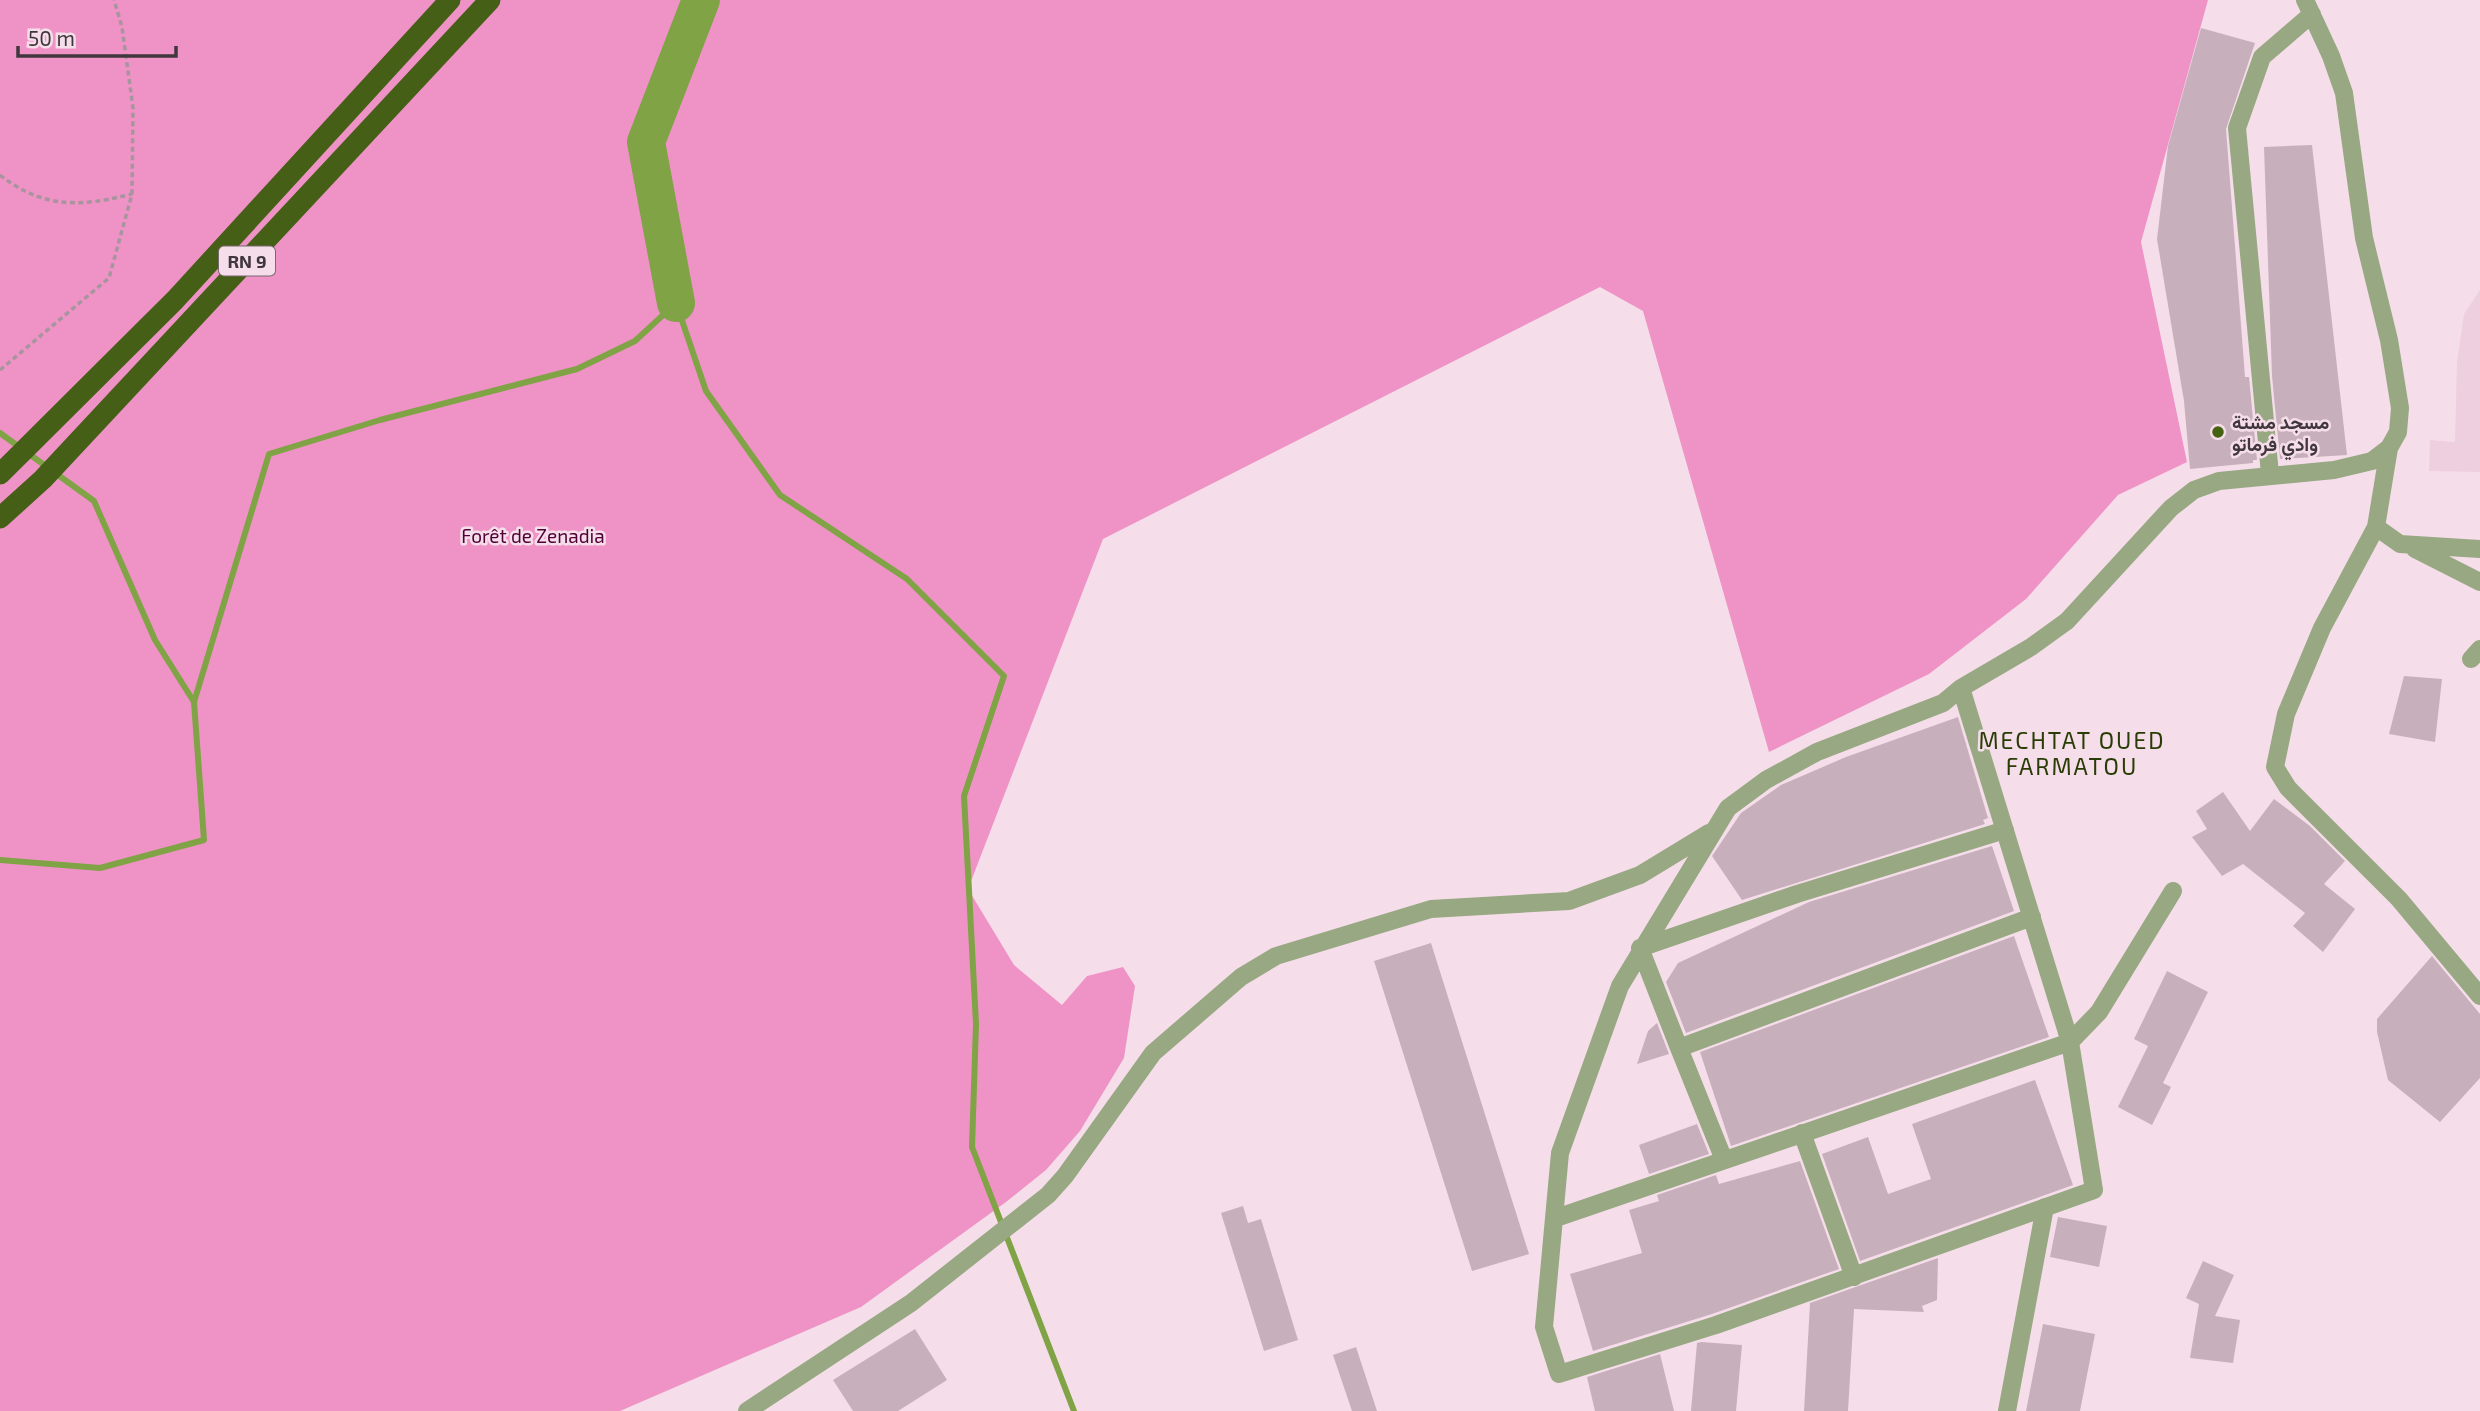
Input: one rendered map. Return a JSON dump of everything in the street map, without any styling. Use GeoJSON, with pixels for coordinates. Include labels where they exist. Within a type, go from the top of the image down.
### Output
{"type":"FeatureCollection","features":[{"type":"Feature","properties":{"kind":"highway","name":"RN 9"},"geometry":{"type":"LineString","coordinates":[[0,474],[175,300],[450,0]]}},
{"type":"Feature","properties":{"kind":"highway","name":"RN 9"},"geometry":{"type":"LineString","coordinates":[[0,518],[43,479],[490,0]]}},
{"type":"Feature","properties":{"kind":"street"},"geometry":{"type":"LineString","coordinates":[[2270,474],[2238,128],[2262,57],[2308,7],[2344,93],[2364,238],[2389,340],[2400,408],[2398,432],[2389,449],[2376,527],[2317,640],[2286,714],[2276,767],[2288,788],[2399,899],[2480,996]]}},
{"type":"Feature","properties":{"kind":"street"},"geometry":{"type":"LineString","coordinates":[[1961,688],[2070,1042],[2094,1189],[1716,1325],[1559,1374],[1544,1326],[1560,1153],[1620,986],[1640,948],[1728,808],[1766,780],[1817,752],[1943,703],[1961,688],[2031,647],[2067,621],[2172,508],[2194,490],[2219,481],[2270,474],[2334,470],[2372,461],[2389,449]]}},
{"type":"Feature","properties":{"kind":"street"},"geometry":{"type":"LineString","coordinates":[[2376,527],[2400,544],[2480,549]]}},
{"type":"Feature","properties":{"kind":"street"},"geometry":{"type":"LineString","coordinates":[[2406,544],[2480,582]]}},
{"type":"Feature","properties":{"kind":"street"},"geometry":{"type":"LineString","coordinates":[[747,1411],[911,1303],[1048,1195],[1065,1176],[1153,1053],[1241,977],[1264,963],[1276,956],[1431,909],[1569,901],[1640,875],[1714,830]]}},
{"type":"Feature","properties":{"kind":"street"},"geometry":{"type":"LineString","coordinates":[[1640,948],[1797,894],[2005,830]]}},
{"type":"Feature","properties":{"kind":"street"},"geometry":{"type":"LineString","coordinates":[[1556,1217],[2070,1042],[2099,1012],[2173,891]]}},
{"type":"Feature","properties":{"kind":"street"},"geometry":{"type":"LineString","coordinates":[[1679,1048],[2032,917]]}},
{"type":"Feature","properties":{"kind":"street"},"geometry":{"type":"LineString","coordinates":[[1640,948],[1724,1160]]}},
{"type":"Feature","properties":{"kind":"street"},"geometry":{"type":"LineString","coordinates":[[1802,1133],[1854,1277]]}},
{"type":"Feature","properties":{"kind":"street"},"geometry":{"type":"LineString","coordinates":[[2007,1411],[2045,1208]]}},
{"type":"Feature","properties":{"kind":"path"},"geometry":{"type":"LineString","coordinates":[[0,370],[109,278],[132,194],[133,108],[122,27],[114,0]]}},
{"type":"Feature","properties":{"kind":"path"},"geometry":{"type":"LineString","coordinates":[[0,175],[49,202],[95,204],[132,194]]}},
{"type":"Feature","properties":{"kind":"shaded area"},"geometry":{"type":"Polygon","coordinates":[[[2480,290],[2480,472],[2429,471],[2430,440],[2455,442],[2457,362],[2464,314],[2480,290]]]}},
{"type":"Feature","properties":{"kind":"green space","name":"Forêt de Zenadia"},"geometry":{"type":"Polygon","coordinates":[[[0,0],[2208,0],[2141,242],[2187,462],[2118,495],[2026,599],[1929,674],[1769,752],[1643,311],[1600,287],[1103,539],[968,889],[1014,965],[1062,1005],[1087,976],[1123,967],[1135,986],[1124,1058],[1080,1131],[1046,1170],[861,1307],[620,1411],[0,1411],[0,0]]]}},
{"type":"Feature","properties":{"kind":"building"},"geometry":{"type":"Polygon","coordinates":[[[2201,28],[2255,43],[2226,129],[2245,377],[2249,377],[2257,460],[2253,460],[2253,463],[2190,469],[2184,401],[2157,239],[2168,146],[2201,28]]]}},
{"type":"Feature","properties":{"kind":"building"},"geometry":{"type":"Polygon","coordinates":[[[2312,145],[2347,455],[2280,459],[2272,376],[2264,147],[2312,145]]]}},
{"type":"Feature","properties":{"kind":"building"},"geometry":{"type":"Polygon","coordinates":[[[2404,676],[2442,679],[2435,742],[2389,734],[2404,676]]]}},
{"type":"Feature","properties":{"kind":"building"},"geometry":{"type":"Polygon","coordinates":[[[1958,717],[1988,818],[1983,820],[1985,824],[1742,900],[1712,856],[1741,813],[1781,785],[1846,757],[1958,717]]]}},
{"type":"Feature","properties":{"kind":"building"},"geometry":{"type":"Polygon","coordinates":[[[2223,792],[2250,831],[2274,799],[2310,826],[2345,861],[2324,884],[2355,909],[2323,952],[2293,926],[2305,913],[2243,864],[2222,876],[2192,837],[2207,829],[2196,811],[2223,792]]]}},
{"type":"Feature","properties":{"kind":"building"},"geometry":{"type":"Polygon","coordinates":[[[1992,846],[2014,911],[1686,1033],[1666,982],[1678,963],[1809,902],[1992,846]]]}},
{"type":"Feature","properties":{"kind":"building"},"geometry":{"type":"Polygon","coordinates":[[[2014,936],[2049,1037],[1731,1146],[1700,1052],[2014,936]]]}},
{"type":"Feature","properties":{"kind":"building"},"geometry":{"type":"Polygon","coordinates":[[[1431,943],[1529,1254],[1472,1271],[1374,961],[1431,943]]]}},
{"type":"Feature","properties":{"kind":"building"},"geometry":{"type":"Polygon","coordinates":[[[2432,956],[2480,1014],[2480,1078],[2440,1122],[2388,1080],[2377,1032],[2377,1019],[2432,956]]]}},
{"type":"Feature","properties":{"kind":"building"},"geometry":{"type":"Polygon","coordinates":[[[2167,971],[2208,992],[2163,1083],[2171,1087],[2152,1125],[2118,1107],[2148,1046],[2134,1039],[2167,971]]]}},
{"type":"Feature","properties":{"kind":"building"},"geometry":{"type":"Polygon","coordinates":[[[1657,1023],[1669,1054],[1637,1064],[1648,1031],[1657,1023]]]}},
{"type":"Feature","properties":{"kind":"building"},"geometry":{"type":"Polygon","coordinates":[[[2035,1080],[2073,1185],[1860,1261],[1822,1154],[1868,1137],[1888,1194],[1931,1179],[1912,1124],[2035,1080]]]}},
{"type":"Feature","properties":{"kind":"building"},"geometry":{"type":"Polygon","coordinates":[[[1697,1124],[1709,1154],[1649,1174],[1639,1145],[1697,1124]]]}},
{"type":"Feature","properties":{"kind":"building"},"geometry":{"type":"Polygon","coordinates":[[[1800,1161],[1839,1269],[1712,1314],[1593,1351],[1570,1274],[1642,1253],[1629,1210],[1659,1201],[1657,1195],[1716,1175],[1719,1184],[1800,1161]]]}},
{"type":"Feature","properties":{"kind":"building"},"geometry":{"type":"Polygon","coordinates":[[[1243,1206],[1248,1223],[1261,1219],[1298,1340],[1264,1351],[1221,1213],[1243,1206]]]}},
{"type":"Feature","properties":{"kind":"building"},"geometry":{"type":"Polygon","coordinates":[[[2058,1217],[2107,1226],[2099,1267],[2050,1257],[2058,1217]]]}},
{"type":"Feature","properties":{"kind":"building"},"geometry":{"type":"Polygon","coordinates":[[[1938,1258],[1937,1300],[1922,1306],[1924,1312],[1854,1309],[1848,1411],[1804,1411],[1810,1303],[1938,1258]]]}},
{"type":"Feature","properties":{"kind":"building"},"geometry":{"type":"Polygon","coordinates":[[[2203,1261],[2234,1275],[2215,1316],[2240,1320],[2233,1363],[2190,1358],[2199,1304],[2186,1298],[2203,1261]]]}},
{"type":"Feature","properties":{"kind":"building"},"geometry":{"type":"Polygon","coordinates":[[[2043,1324],[2095,1334],[2080,1411],[2026,1411],[2043,1324]]]}},
{"type":"Feature","properties":{"kind":"building"},"geometry":{"type":"Polygon","coordinates":[[[915,1329],[947,1380],[898,1411],[853,1411],[833,1380],[915,1329]]]}},
{"type":"Feature","properties":{"kind":"building"},"geometry":{"type":"Polygon","coordinates":[[[1697,1343],[1742,1345],[1736,1411],[1691,1411],[1697,1343]]]}},
{"type":"Feature","properties":{"kind":"building"},"geometry":{"type":"Polygon","coordinates":[[[1356,1347],[1377,1411],[1352,1411],[1333,1355],[1356,1347]]]}},
{"type":"Feature","properties":{"kind":"building"},"geometry":{"type":"Polygon","coordinates":[[[1660,1354],[1674,1411],[1595,1411],[1587,1377],[1660,1354]]]}},
{"type":"Feature","properties":{"kind":"waterway"},"geometry":{"type":"LineString","coordinates":[[676,303],[646,142],[701,0]]}},
{"type":"Feature","properties":{"kind":"waterway"},"geometry":{"type":"LineString","coordinates":[[0,860],[100,868],[204,840],[194,702],[269,454],[380,420],[577,369],[635,341],[676,303],[706,391],[780,495],[907,579],[1004,676],[964,796],[976,1024],[972,1147],[1074,1411]]}},
{"type":"Feature","properties":{"kind":"waterway"},"geometry":{"type":"LineString","coordinates":[[0,433],[94,501],[155,640],[194,702]]}},
{"type":"Feature","properties":{"kind":"place","name":"مسجد مشتة وادي فرماتو"},"geometry":{"type":"Point","coordinates":[2218,432]}},
{"type":"Feature","properties":{"kind":"district","name":"MECHTAT OUED FARMATOU"},"geometry":{"type":"Point","coordinates":[2072,753]}}]}
